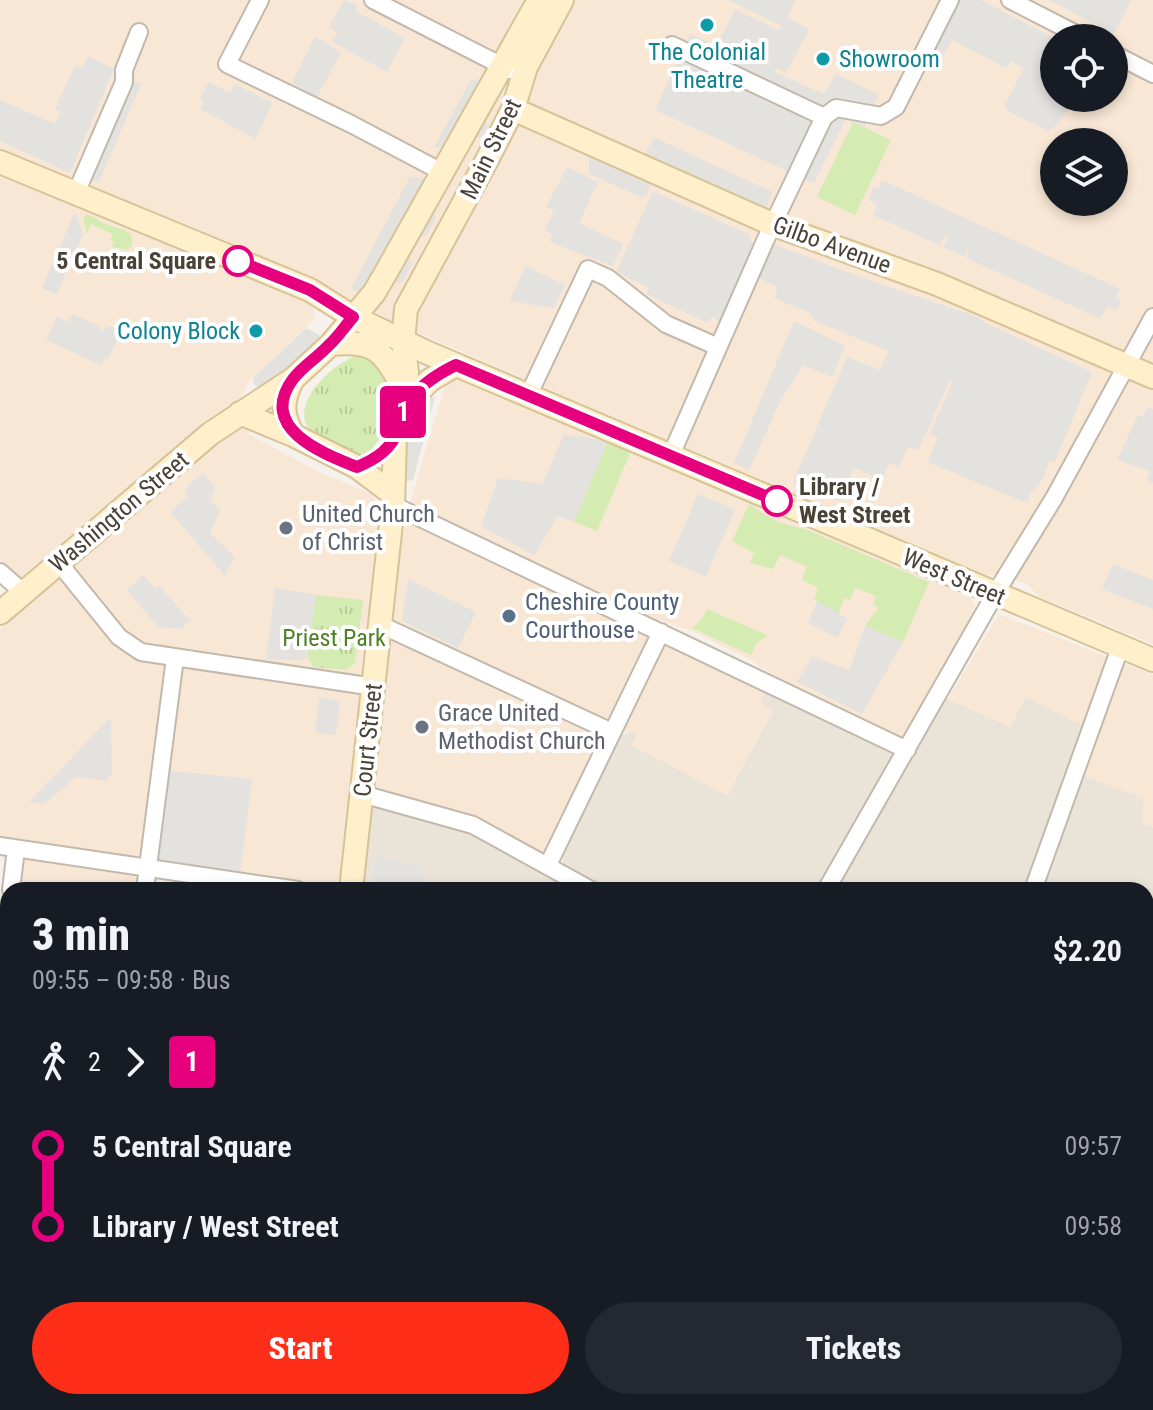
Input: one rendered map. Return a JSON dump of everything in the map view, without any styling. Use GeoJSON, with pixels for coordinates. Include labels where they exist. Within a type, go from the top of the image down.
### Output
{"type":"FeatureCollection","features":[{"type":"Feature","properties":{"kind":"main road","name":"Main Street"},"geometry":{"type":"LineString","coordinates":[[331,344],[374,293],[539,0]]}},
{"type":"Feature","properties":{"kind":"main road","name":"Main Street"},"geometry":{"type":"LineString","coordinates":[[405,399],[407,372],[403,322],[414,295],[513,109],[526,67],[562,0]]}},
{"type":"Feature","properties":{"kind":"main road","name":"Gilbo Avenue"},"geometry":{"type":"LineString","coordinates":[[513,109],[772,224],[937,284],[1153,377]]}},
{"type":"Feature","properties":{"kind":"main road","name":"West Street"},"geometry":{"type":"LineString","coordinates":[[0,162],[310,290],[353,317],[456,365],[1153,660]]}},
{"type":"Feature","properties":{"kind":"main road"},"geometry":{"type":"LineString","coordinates":[[384,276],[385,287],[396,298],[414,295]]}},
{"type":"Feature","properties":{"kind":"main road"},"geometry":{"type":"LineString","coordinates":[[293,435],[285,421],[283,407],[286,393],[293,379],[331,344],[355,342],[379,352],[387,360],[405,399]]}},
{"type":"Feature","properties":{"kind":"main road"},"geometry":{"type":"LineString","coordinates":[[357,467],[377,457],[395,438],[405,399],[456,365]]}},
{"type":"Feature","properties":{"kind":"main road","name":"Washington Street"},"geometry":{"type":"LineString","coordinates":[[0,613],[199,444],[293,379]]}},
{"type":"Feature","properties":{"kind":"main road"},"geometry":{"type":"LineString","coordinates":[[240,413],[357,467],[393,500]]}},
{"type":"Feature","properties":{"kind":"main road","name":"Court Street"},"geometry":{"type":"LineString","coordinates":[[352,882],[381,625],[393,500],[395,438]]}},
{"type":"Feature","properties":{"kind":"street"},"geometry":{"type":"LineString","coordinates":[[260,0],[227,64],[442,172]]}},
{"type":"Feature","properties":{"kind":"street"},"geometry":{"type":"LineString","coordinates":[[373,0],[516,74],[521,83]]}},
{"type":"Feature","properties":{"kind":"street"},"geometry":{"type":"LineString","coordinates":[[671,455],[772,224],[824,117],[836,108],[881,116],[896,107],[950,0]]}},
{"type":"Feature","properties":{"kind":"street"},"geometry":{"type":"LineString","coordinates":[[1010,0],[1057,24]]}},
{"type":"Feature","properties":{"kind":"street"},"geometry":{"type":"LineString","coordinates":[[76,193],[124,82],[124,70],[139,32]]}},
{"type":"Feature","properties":{"kind":"street"},"geometry":{"type":"LineString","coordinates":[[672,45],[824,117]]}},
{"type":"Feature","properties":{"kind":"street"},"geometry":{"type":"LineString","coordinates":[[1128,61],[1153,74]]}},
{"type":"Feature","properties":{"kind":"street"},"geometry":{"type":"LineString","coordinates":[[528,396],[588,269],[608,278],[666,324],[718,347]]}},
{"type":"Feature","properties":{"kind":"street"},"geometry":{"type":"LineString","coordinates":[[831,882],[995,594],[1054,498],[1153,317]]}},
{"type":"Feature","properties":{"kind":"street"},"geometry":{"type":"LineString","coordinates":[[393,500],[907,750]]}},
{"type":"Feature","properties":{"kind":"street"},"geometry":{"type":"LineString","coordinates":[[59,563],[129,646],[141,652],[374,687]]}},
{"type":"Feature","properties":{"kind":"street"},"geometry":{"type":"LineString","coordinates":[[0,572],[24,593]]}},
{"type":"Feature","properties":{"kind":"street"},"geometry":{"type":"LineString","coordinates":[[381,625],[612,732]]}},
{"type":"Feature","properties":{"kind":"street"},"geometry":{"type":"LineString","coordinates":[[548,865],[661,632]]}},
{"type":"Feature","properties":{"kind":"street"},"geometry":{"type":"LineString","coordinates":[[1036,882],[1120,648]]}},
{"type":"Feature","properties":{"kind":"street"},"geometry":{"type":"LineString","coordinates":[[146,882],[175,658]]}},
{"type":"Feature","properties":{"kind":"street"},"geometry":{"type":"LineString","coordinates":[[362,794],[473,825],[577,882]]}},
{"type":"Feature","properties":{"kind":"street"},"geometry":{"type":"LineString","coordinates":[[10,882],[8,848],[246,882]]}},
{"type":"Feature","properties":{"kind":"shaded area"},"geometry":{"type":"Polygon","coordinates":[[[0,0],[1153,0],[1153,644],[1040,597],[1026,583],[991,575],[982,576],[833,514],[387,319],[333,291],[0,150],[0,0]]]}},
{"type":"Feature","properties":{"kind":"shaded area"},"geometry":{"type":"Polygon","coordinates":[[[344,0],[358,5],[356,9],[359,13],[405,38],[387,72],[332,42],[338,32],[329,27],[344,0]]]}},
{"type":"Feature","properties":{"kind":"shaded area"},"geometry":{"type":"Polygon","coordinates":[[[729,0],[796,0],[787,18],[809,29],[786,73],[776,68],[774,72],[824,94],[836,74],[879,95],[864,127],[846,119],[814,183],[804,180],[800,187],[785,180],[785,170],[655,110],[690,34],[761,66],[762,61],[719,41],[735,9],[778,30],[781,26],[729,0]]]}},
{"type":"Feature","properties":{"kind":"shaded area"},"geometry":{"type":"Polygon","coordinates":[[[950,0],[981,0],[1040,31],[1040,112],[1066,112],[1053,128],[1043,128],[1011,113],[1004,107],[1024,68],[1011,61],[1006,68],[952,40],[935,71],[918,63],[950,0]]]}},
{"type":"Feature","properties":{"kind":"shaded area"},"geometry":{"type":"Polygon","coordinates":[[[1049,0],[1131,0],[1119,24],[1095,24],[1049,0]]]}},
{"type":"Feature","properties":{"kind":"shaded area"},"geometry":{"type":"Polygon","coordinates":[[[315,36],[341,53],[317,97],[292,83],[315,36]]]}},
{"type":"Feature","properties":{"kind":"shaded area"},"geometry":{"type":"Polygon","coordinates":[[[88,56],[114,69],[70,173],[0,141],[0,100],[55,124],[61,112],[55,109],[75,65],[82,68],[88,56]]]}},
{"type":"Feature","properties":{"kind":"shaded area"},"geometry":{"type":"Polygon","coordinates":[[[118,73],[141,84],[99,182],[75,172],[118,73]]]}},
{"type":"Feature","properties":{"kind":"shaded area"},"geometry":{"type":"Polygon","coordinates":[[[496,79],[478,110],[488,126],[482,136],[476,138],[468,128],[456,147],[434,147],[471,80],[496,79]]]}},
{"type":"Feature","properties":{"kind":"shaded area"},"geometry":{"type":"Polygon","coordinates":[[[209,82],[230,93],[235,84],[272,103],[256,139],[200,109],[204,100],[200,97],[209,82]]]}},
{"type":"Feature","properties":{"kind":"shaded area"},"geometry":{"type":"Polygon","coordinates":[[[653,137],[773,192],[761,219],[656,173],[646,196],[641,197],[589,174],[588,142],[641,166],[653,137]]]}},
{"type":"Feature","properties":{"kind":"shaded area"},"geometry":{"type":"Polygon","coordinates":[[[567,167],[598,182],[579,223],[623,244],[613,266],[550,242],[553,235],[544,230],[554,211],[546,207],[567,167]]]}},
{"type":"Feature","properties":{"kind":"shaded area"},"geometry":{"type":"Polygon","coordinates":[[[0,169],[311,301],[313,320],[247,384],[240,401],[252,426],[248,434],[319,472],[369,493],[384,509],[338,882],[309,882],[0,837],[0,629],[39,598],[0,559],[0,169]]]}},
{"type":"Feature","properties":{"kind":"shaded area"},"geometry":{"type":"Polygon","coordinates":[[[410,177],[438,180],[426,201],[436,218],[423,237],[414,224],[400,248],[412,264],[403,281],[398,284],[389,269],[374,293],[353,290],[352,286],[410,177]]]}},
{"type":"Feature","properties":{"kind":"shaded area"},"geometry":{"type":"Polygon","coordinates":[[[882,180],[1120,289],[1116,298],[1121,301],[1117,310],[1107,306],[1101,319],[966,258],[970,247],[963,256],[943,247],[947,239],[945,236],[939,245],[873,215],[877,206],[869,199],[873,188],[878,189],[882,180]]]}},
{"type":"Feature","properties":{"kind":"shaded area"},"geometry":{"type":"Polygon","coordinates":[[[653,191],[750,235],[755,245],[765,241],[975,316],[1092,372],[1055,462],[1050,460],[1043,479],[1030,494],[1027,503],[927,462],[938,438],[930,434],[953,381],[950,380],[918,450],[908,447],[899,467],[889,463],[882,480],[854,468],[839,502],[793,482],[847,357],[880,370],[888,351],[815,321],[810,313],[774,298],[778,287],[751,275],[726,330],[712,316],[708,323],[646,294],[649,288],[616,272],[653,191]]]}},
{"type":"Feature","properties":{"kind":"shaded area"},"geometry":{"type":"Polygon","coordinates":[[[74,214],[83,234],[57,294],[42,288],[74,214]]]}},
{"type":"Feature","properties":{"kind":"shaded area"},"geometry":{"type":"Polygon","coordinates":[[[526,266],[565,285],[554,308],[509,301],[526,266]]]}},
{"type":"Feature","properties":{"kind":"shaded area"},"geometry":{"type":"Polygon","coordinates":[[[73,314],[99,326],[102,331],[108,325],[121,331],[108,358],[105,357],[101,365],[46,340],[57,316],[68,322],[73,314]]]}},
{"type":"Feature","properties":{"kind":"shaded area"},"geometry":{"type":"Polygon","coordinates":[[[794,321],[845,346],[832,377],[803,365],[780,402],[749,470],[734,463],[794,321]]]}},
{"type":"Feature","properties":{"kind":"shaded area"},"geometry":{"type":"Polygon","coordinates":[[[306,328],[318,334],[327,348],[269,394],[253,384],[253,378],[306,328]]]}},
{"type":"Feature","properties":{"kind":"shaded area"},"geometry":{"type":"Polygon","coordinates":[[[449,372],[971,598],[975,605],[967,627],[901,739],[774,675],[747,658],[692,631],[658,619],[544,856],[371,786],[399,552],[409,507],[449,372]]]}},
{"type":"Feature","properties":{"kind":"shaded area"},"geometry":{"type":"Polygon","coordinates":[[[435,397],[413,480],[393,484],[403,407],[435,397]]]}},
{"type":"Feature","properties":{"kind":"shaded area"},"geometry":{"type":"Polygon","coordinates":[[[1147,407],[1153,409],[1153,483],[1147,480],[1150,471],[1117,460],[1137,417],[1144,415],[1147,407]]]}},
{"type":"Feature","properties":{"kind":"shaded area"},"geometry":{"type":"Polygon","coordinates":[[[564,434],[608,441],[574,522],[557,516],[535,555],[481,527],[498,478],[542,484],[564,434]]]}},
{"type":"Feature","properties":{"kind":"shaded area"},"geometry":{"type":"Polygon","coordinates":[[[203,472],[215,487],[210,500],[220,510],[210,533],[235,557],[225,576],[170,512],[187,497],[185,489],[203,472]]]}},
{"type":"Feature","properties":{"kind":"shaded area"},"geometry":{"type":"Polygon","coordinates":[[[698,494],[735,509],[706,577],[669,561],[698,494]]]}},
{"type":"Feature","properties":{"kind":"shaded area"},"geometry":{"type":"Polygon","coordinates":[[[1113,564],[1153,580],[1153,609],[1102,589],[1113,564]]]}},
{"type":"Feature","properties":{"kind":"shaded area"},"geometry":{"type":"Polygon","coordinates":[[[143,575],[155,588],[159,585],[190,621],[181,629],[158,627],[127,590],[143,575]]]}},
{"type":"Feature","properties":{"kind":"shaded area"},"geometry":{"type":"Polygon","coordinates":[[[408,579],[476,612],[458,648],[402,621],[408,579]]]}},
{"type":"Feature","properties":{"kind":"shaded area"},"geometry":{"type":"Polygon","coordinates":[[[275,588],[316,595],[307,657],[302,660],[266,659],[275,588]]]}},
{"type":"Feature","properties":{"kind":"shaded area"},"geometry":{"type":"Polygon","coordinates":[[[817,601],[847,618],[838,638],[808,623],[817,601]]]}},
{"type":"Feature","properties":{"kind":"shaded area"},"geometry":{"type":"Polygon","coordinates":[[[999,614],[1153,675],[1153,828],[1143,824],[1144,799],[1082,775],[1097,728],[1076,722],[1026,697],[1010,727],[948,699],[999,614]]]}},
{"type":"Feature","properties":{"kind":"shaded area"},"geometry":{"type":"Polygon","coordinates":[[[865,626],[903,642],[862,714],[797,682],[812,656],[849,670],[865,626]]]}},
{"type":"Feature","properties":{"kind":"shaded area"},"geometry":{"type":"Polygon","coordinates":[[[665,643],[766,690],[760,703],[773,710],[727,795],[632,745],[637,735],[622,732],[665,643]]]}},
{"type":"Feature","properties":{"kind":"shaded area"},"geometry":{"type":"Polygon","coordinates":[[[766,690],[893,752],[820,882],[593,882],[564,866],[562,854],[618,735],[631,732],[637,735],[632,745],[727,795],[773,711],[760,703],[766,690]]]}},
{"type":"Feature","properties":{"kind":"shaded area"},"geometry":{"type":"Polygon","coordinates":[[[319,697],[340,701],[336,735],[315,732],[319,697]]]}},
{"type":"Feature","properties":{"kind":"shaded area"},"geometry":{"type":"Polygon","coordinates":[[[1026,697],[1076,722],[1098,728],[1144,799],[1143,824],[1153,828],[1153,882],[838,882],[945,698],[1009,726],[1026,697]]]}},
{"type":"Feature","properties":{"kind":"shaded area"},"geometry":{"type":"Polygon","coordinates":[[[111,717],[112,773],[106,781],[76,777],[44,804],[29,802],[111,717]]]}},
{"type":"Feature","properties":{"kind":"shaded area"},"geometry":{"type":"Polygon","coordinates":[[[161,770],[252,779],[239,882],[148,867],[161,770]]]}},
{"type":"Feature","properties":{"kind":"shaded area"},"geometry":{"type":"Polygon","coordinates":[[[367,804],[393,808],[483,835],[564,882],[359,882],[367,804]]]}},
{"type":"Feature","properties":{"kind":"shaded area"},"geometry":{"type":"Polygon","coordinates":[[[18,854],[142,872],[140,882],[15,882],[18,854]]]}},
{"type":"Feature","properties":{"kind":"shaded area"},"geometry":{"type":"Polygon","coordinates":[[[376,857],[422,866],[424,882],[372,882],[376,857]]]}},
{"type":"Feature","properties":{"kind":"green space"},"geometry":{"type":"Polygon","coordinates":[[[853,122],[891,140],[855,215],[817,197],[853,122]]]}},
{"type":"Feature","properties":{"kind":"green space"},"geometry":{"type":"Polygon","coordinates":[[[86,214],[126,231],[132,236],[132,245],[127,250],[112,247],[112,234],[91,224],[87,233],[83,220],[86,214]]]}},
{"type":"Feature","properties":{"kind":"green space"},"geometry":{"type":"Polygon","coordinates":[[[367,353],[392,386],[388,417],[381,436],[361,457],[316,435],[307,426],[304,415],[313,391],[322,379],[345,361],[367,353]]]}},
{"type":"Feature","properties":{"kind":"green space"},"geometry":{"type":"Polygon","coordinates":[[[608,441],[631,451],[597,531],[574,522],[608,441]]]}},
{"type":"Feature","properties":{"kind":"green space"},"geometry":{"type":"Polygon","coordinates":[[[749,504],[776,520],[805,529],[929,582],[903,642],[865,626],[878,608],[873,604],[876,596],[855,588],[850,600],[844,598],[838,614],[814,599],[818,588],[802,580],[807,567],[780,555],[773,569],[750,563],[754,553],[732,541],[749,504]]]}},
{"type":"Feature","properties":{"kind":"green space","name":"Priest Park"},"geometry":{"type":"Polygon","coordinates":[[[316,595],[363,600],[355,663],[347,670],[314,667],[307,657],[316,595]]]}},
{"type":"Feature","properties":{"kind":"green space"},"geometry":{"type":"Polygon","coordinates":[[[707,609],[767,635],[755,645],[751,655],[692,628],[707,609]]]}},
{"type":"Feature","properties":{"kind":"bus line","name":"1"},"geometry":{"type":"LineString","coordinates":[[238,261],[310,290],[353,317],[331,344],[293,379],[283,407],[285,421],[293,435],[348,463],[357,467],[385,450],[395,438],[404,407],[430,380],[456,365],[777,501]]}},
{"type":"Feature","properties":{"kind":"place","name":"The Colonial Theatre"},"geometry":{"type":"Point","coordinates":[707,25]}},
{"type":"Feature","properties":{"kind":"place","name":"Showroom"},"geometry":{"type":"Point","coordinates":[823,59]}},
{"type":"Feature","properties":{"kind":"place","name":"5 Central Square"},"geometry":{"type":"Point","coordinates":[238,261]}},
{"type":"Feature","properties":{"kind":"place","name":"Colony Block"},"geometry":{"type":"Point","coordinates":[256,331]}},
{"type":"Feature","properties":{"kind":"place","name":"Library / West Street"},"geometry":{"type":"Point","coordinates":[777,501]}},
{"type":"Feature","properties":{"kind":"place","name":"United Church of Christ"},"geometry":{"type":"Point","coordinates":[286,528]}},
{"type":"Feature","properties":{"kind":"place","name":"Cheshire County Courthouse"},"geometry":{"type":"Point","coordinates":[509,616]}},
{"type":"Feature","properties":{"kind":"place","name":"Grace United Methodist Church"},"geometry":{"type":"Point","coordinates":[422,727]}}]}
